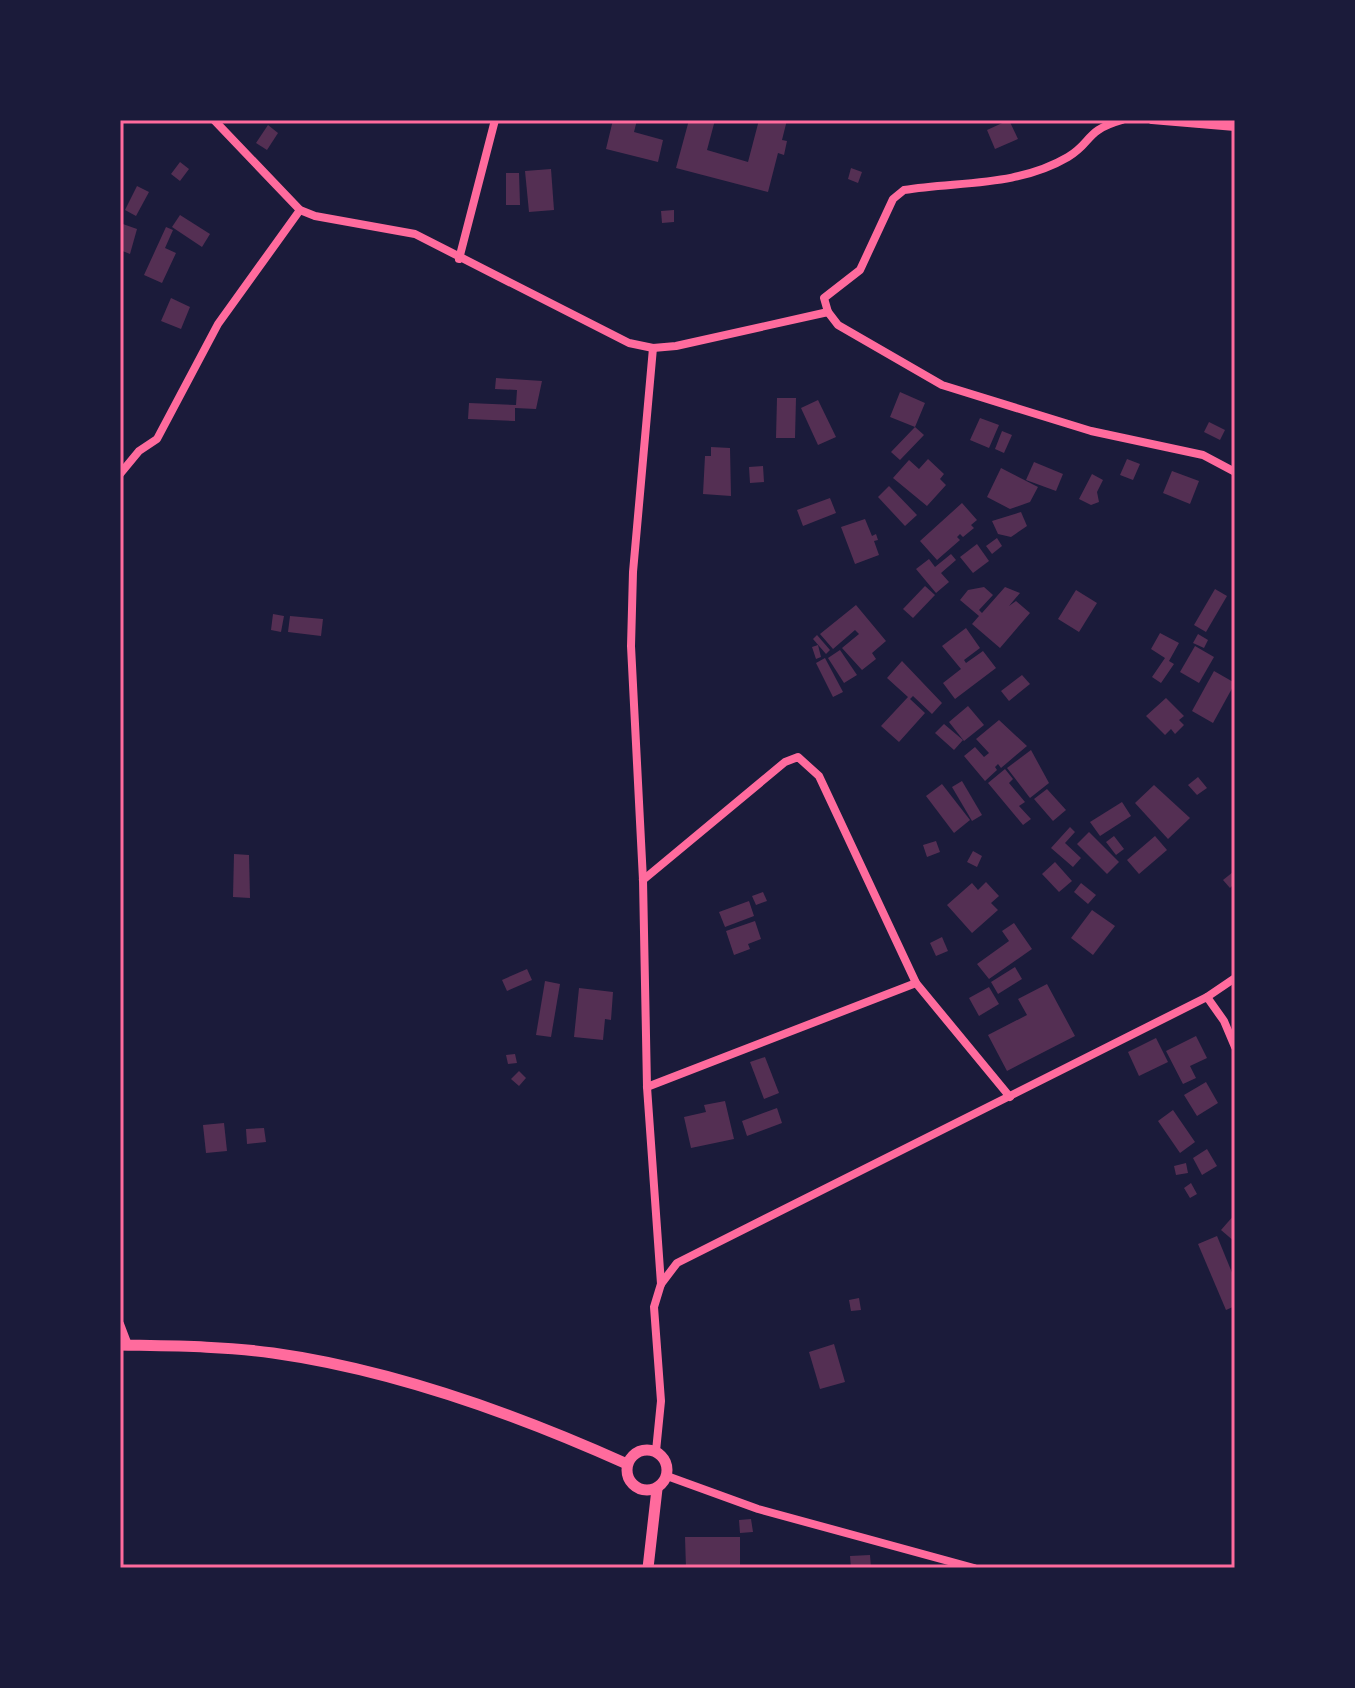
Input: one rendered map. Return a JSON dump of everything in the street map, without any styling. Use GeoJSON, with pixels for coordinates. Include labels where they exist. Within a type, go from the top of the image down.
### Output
{"type":"FeatureCollection","features":[{"type":"Feature","properties":{"kind":"street"},"geometry":{"type":"LineString","coordinates":[[214,120],[300,210],[315,216],[415,234],[629,343],[653,348],[828,312]]}},
{"type":"Feature","properties":{"kind":"street"},"geometry":{"type":"LineString","coordinates":[[459,259],[495,120]]}},
{"type":"Feature","properties":{"kind":"street"},"geometry":{"type":"LineString","coordinates":[[1122,120],[1090,133],[1067,158],[1000,182],[904,190],[893,199],[860,270],[824,298],[828,312],[838,325],[942,385],[1091,431],[1203,455],[1235,472]]}},
{"type":"Feature","properties":{"kind":"street"},"geometry":{"type":"LineString","coordinates":[[1152,120],[1235,127]]}},
{"type":"Feature","properties":{"kind":"street"},"geometry":{"type":"LineString","coordinates":[[120,474],[139,451],[157,439],[218,324],[300,210]]}},
{"type":"Feature","properties":{"kind":"street"},"geometry":{"type":"LineString","coordinates":[[653,348],[633,572],[631,646],[643,880],[647,1087],[661,1284]]}},
{"type":"Feature","properties":{"kind":"street"},"geometry":{"type":"LineString","coordinates":[[643,880],[785,762],[798,757],[819,776],[916,983],[1010,1097]]}},
{"type":"Feature","properties":{"kind":"street"},"geometry":{"type":"LineString","coordinates":[[656,1451],[661,1401],[654,1307],[661,1284],[677,1263],[1207,997],[1235,978]]}},
{"type":"Feature","properties":{"kind":"street"},"geometry":{"type":"LineString","coordinates":[[647,1087],[916,983]]}},
{"type":"Feature","properties":{"kind":"street"},"geometry":{"type":"LineString","coordinates":[[1207,997],[1224,1021],[1235,1047]]}},
{"type":"Feature","properties":{"kind":"street"},"geometry":{"type":"LineString","coordinates":[[120,1324],[124,1345],[271,1353],[383,1374],[584,1444],[627,1464]]}},
{"type":"Feature","properties":{"kind":"street"},"geometry":{"type":"LineString","coordinates":[[648,1568],[657,1489],[667,1476],[666,1461],[656,1451],[636,1452],[627,1464],[627,1476],[634,1486],[645,1490],[657,1489]]}},
{"type":"Feature","properties":{"kind":"street"},"geometry":{"type":"LineString","coordinates":[[667,1476],[758,1509],[974,1568]]}},
{"type":"Feature","properties":{"kind":"building"},"geometry":{"type":"Polygon","coordinates":[[[613,120],[637,120],[634,132],[663,140],[658,162],[606,149],[613,120]]]}},
{"type":"Feature","properties":{"kind":"building"},"geometry":{"type":"Polygon","coordinates":[[[689,120],[715,120],[707,150],[748,162],[759,120],[787,120],[782,140],[787,141],[784,155],[778,153],[768,192],[676,168],[689,120]]]}},
{"type":"Feature","properties":{"kind":"building"},"geometry":{"type":"Polygon","coordinates":[[[1009,120],[1018,139],[995,149],[987,130],[1009,120]]]}},
{"type":"Feature","properties":{"kind":"building"},"geometry":{"type":"Polygon","coordinates":[[[268,125],[278,133],[267,150],[256,143],[268,125]]]}},
{"type":"Feature","properties":{"kind":"building"},"geometry":{"type":"Polygon","coordinates":[[[180,162],[189,169],[180,181],[171,174],[180,162]]]}},
{"type":"Feature","properties":{"kind":"building"},"geometry":{"type":"Polygon","coordinates":[[[851,168],[862,172],[858,183],[848,179],[851,168]]]}},
{"type":"Feature","properties":{"kind":"building"},"geometry":{"type":"Polygon","coordinates":[[[551,169],[554,210],[529,212],[525,171],[551,169]]]}},
{"type":"Feature","properties":{"kind":"building"},"geometry":{"type":"Polygon","coordinates":[[[506,173],[519,173],[520,205],[506,205],[506,173]]]}},
{"type":"Feature","properties":{"kind":"building"},"geometry":{"type":"Polygon","coordinates":[[[137,186],[149,192],[136,216],[125,210],[137,186]]]}},
{"type":"Feature","properties":{"kind":"building"},"geometry":{"type":"Polygon","coordinates":[[[674,210],[674,222],[662,223],[661,211],[674,210]]]}},
{"type":"Feature","properties":{"kind":"building"},"geometry":{"type":"Polygon","coordinates":[[[180,215],[210,234],[202,247],[172,227],[180,215]]]}},
{"type":"Feature","properties":{"kind":"building"},"geometry":{"type":"Polygon","coordinates":[[[120,223],[137,229],[130,254],[120,250],[120,223]]]}},
{"type":"Feature","properties":{"kind":"building"},"geometry":{"type":"Polygon","coordinates":[[[166,227],[173,230],[165,248],[176,253],[162,283],[144,275],[166,227]]]}},
{"type":"Feature","properties":{"kind":"building"},"geometry":{"type":"Polygon","coordinates":[[[171,298],[190,307],[181,329],[161,321],[171,298]]]}},
{"type":"Feature","properties":{"kind":"building"},"geometry":{"type":"Polygon","coordinates":[[[496,378],[542,381],[536,409],[515,408],[515,421],[468,419],[469,403],[516,405],[517,390],[495,389],[496,378]]]}},
{"type":"Feature","properties":{"kind":"building"},"geometry":{"type":"Polygon","coordinates":[[[900,392],[925,403],[915,427],[890,417],[900,392]]]}},
{"type":"Feature","properties":{"kind":"building"},"geometry":{"type":"Polygon","coordinates":[[[777,398],[796,398],[795,438],[776,438],[777,398]]]}},
{"type":"Feature","properties":{"kind":"building"},"geometry":{"type":"Polygon","coordinates":[[[818,400],[836,437],[818,445],[801,408],[818,400]]]}},
{"type":"Feature","properties":{"kind":"building"},"geometry":{"type":"Polygon","coordinates":[[[980,418],[999,425],[989,448],[970,440],[980,418]]]}},
{"type":"Feature","properties":{"kind":"building"},"geometry":{"type":"Polygon","coordinates":[[[1209,422],[1225,430],[1220,440],[1204,432],[1209,422]]]}},
{"type":"Feature","properties":{"kind":"building"},"geometry":{"type":"Polygon","coordinates":[[[915,427],[924,435],[900,460],[891,452],[915,427]]]}},
{"type":"Feature","properties":{"kind":"building"},"geometry":{"type":"Polygon","coordinates":[[[1002,431],[1012,435],[1004,453],[995,449],[1002,431]]]}},
{"type":"Feature","properties":{"kind":"building"},"geometry":{"type":"Polygon","coordinates":[[[711,447],[730,448],[731,496],[703,494],[705,456],[711,456],[711,447]]]}},
{"type":"Feature","properties":{"kind":"building"},"geometry":{"type":"Polygon","coordinates":[[[928,459],[944,474],[940,479],[946,485],[927,506],[893,478],[909,460],[919,469],[928,459]]]}},
{"type":"Feature","properties":{"kind":"building"},"geometry":{"type":"Polygon","coordinates":[[[1127,459],[1140,464],[1133,480],[1120,475],[1127,459]]]}},
{"type":"Feature","properties":{"kind":"building"},"geometry":{"type":"Polygon","coordinates":[[[1034,462],[1063,474],[1056,491],[1026,480],[1034,462]]]}},
{"type":"Feature","properties":{"kind":"building"},"geometry":{"type":"Polygon","coordinates":[[[763,466],[764,482],[750,483],[749,467],[763,466]]]}},
{"type":"Feature","properties":{"kind":"building"},"geometry":{"type":"Polygon","coordinates":[[[1001,468],[1038,487],[1030,502],[1010,509],[987,497],[1001,468]]]}},
{"type":"Feature","properties":{"kind":"building"},"geometry":{"type":"Polygon","coordinates":[[[1172,471],[1199,481],[1190,504],[1163,493],[1172,471]]]}},
{"type":"Feature","properties":{"kind":"building"},"geometry":{"type":"Polygon","coordinates":[[[1092,474],[1103,480],[1097,492],[1099,502],[1091,505],[1079,499],[1092,474]]]}},
{"type":"Feature","properties":{"kind":"building"},"geometry":{"type":"Polygon","coordinates":[[[889,486],[917,515],[905,526],[878,497],[889,486]]]}},
{"type":"Feature","properties":{"kind":"building"},"geometry":{"type":"Polygon","coordinates":[[[830,498],[836,513],[803,526],[797,510],[830,498]]]}},
{"type":"Feature","properties":{"kind":"building"},"geometry":{"type":"Polygon","coordinates":[[[962,503],[977,520],[971,525],[974,528],[963,537],[960,534],[957,537],[960,540],[937,560],[920,541],[962,503]]]}},
{"type":"Feature","properties":{"kind":"building"},"geometry":{"type":"Polygon","coordinates":[[[1021,512],[1027,526],[1011,537],[998,534],[992,521],[1021,512]]]}},
{"type":"Feature","properties":{"kind":"building"},"geometry":{"type":"Polygon","coordinates":[[[865,519],[872,536],[876,534],[878,540],[874,541],[879,555],[855,564],[841,527],[865,519]]]}},
{"type":"Feature","properties":{"kind":"building"},"geometry":{"type":"Polygon","coordinates":[[[997,538],[1002,546],[992,554],[986,546],[997,538]]]}},
{"type":"Feature","properties":{"kind":"building"},"geometry":{"type":"Polygon","coordinates":[[[977,544],[989,561],[973,573],[960,557],[977,544]]]}},
{"type":"Feature","properties":{"kind":"building"},"geometry":{"type":"Polygon","coordinates":[[[951,554],[956,560],[941,573],[949,582],[936,593],[916,569],[929,559],[935,567],[951,554]]]}},
{"type":"Feature","properties":{"kind":"building"},"geometry":{"type":"Polygon","coordinates":[[[925,586],[935,595],[913,618],[903,609],[925,586]]]}},
{"type":"Feature","properties":{"kind":"building"},"geometry":{"type":"Polygon","coordinates":[[[984,587],[993,595],[979,610],[982,613],[1005,587],[1020,593],[1009,606],[1016,601],[1030,613],[1000,648],[972,624],[979,616],[960,600],[968,590],[984,587]]]}},
{"type":"Feature","properties":{"kind":"building"},"geometry":{"type":"Polygon","coordinates":[[[1215,589],[1227,596],[1206,632],[1194,625],[1215,589]]]}},
{"type":"Feature","properties":{"kind":"building"},"geometry":{"type":"Polygon","coordinates":[[[1076,590],[1097,603],[1079,632],[1058,619],[1076,590]]]}},
{"type":"Feature","properties":{"kind":"building"},"geometry":{"type":"Polygon","coordinates":[[[856,605],[886,641],[872,653],[876,659],[862,670],[842,648],[859,634],[855,630],[833,649],[820,634],[856,605]]]}},
{"type":"Feature","properties":{"kind":"building"},"geometry":{"type":"Polygon","coordinates":[[[273,614],[284,616],[281,632],[271,630],[273,614]]]}},
{"type":"Feature","properties":{"kind":"building"},"geometry":{"type":"Polygon","coordinates":[[[290,616],[323,619],[321,636],[288,632],[290,616]]]}},
{"type":"Feature","properties":{"kind":"building"},"geometry":{"type":"Polygon","coordinates":[[[966,628],[980,648],[964,660],[966,663],[983,651],[996,668],[955,699],[943,683],[961,669],[942,646],[966,628]]]}},
{"type":"Feature","properties":{"kind":"building"},"geometry":{"type":"Polygon","coordinates":[[[1160,633],[1179,643],[1169,661],[1174,664],[1161,683],[1152,677],[1165,658],[1151,649],[1160,633]]]}},
{"type":"Feature","properties":{"kind":"building"},"geometry":{"type":"Polygon","coordinates":[[[1198,634],[1208,640],[1204,648],[1193,643],[1198,634]]]}},
{"type":"Feature","properties":{"kind":"building"},"geometry":{"type":"Polygon","coordinates":[[[817,635],[830,650],[826,654],[813,639],[817,635]]]}},
{"type":"Feature","properties":{"kind":"building"},"geometry":{"type":"Polygon","coordinates":[[[818,645],[821,657],[816,659],[812,647],[818,645]]]}},
{"type":"Feature","properties":{"kind":"building"},"geometry":{"type":"Polygon","coordinates":[[[1195,646],[1214,657],[1199,683],[1180,672],[1195,646]]]}},
{"type":"Feature","properties":{"kind":"building"},"geometry":{"type":"Polygon","coordinates":[[[840,650],[857,675],[844,683],[828,658],[840,650]]]}},
{"type":"Feature","properties":{"kind":"building"},"geometry":{"type":"Polygon","coordinates":[[[825,658],[843,692],[833,697],[816,663],[825,658]]]}},
{"type":"Feature","properties":{"kind":"building"},"geometry":{"type":"Polygon","coordinates":[[[902,661],[942,703],[932,714],[913,696],[910,699],[925,713],[899,742],[881,726],[908,697],[887,678],[902,661]]]}},
{"type":"Feature","properties":{"kind":"building"},"geometry":{"type":"Polygon","coordinates":[[[1214,671],[1235,683],[1213,723],[1192,711],[1214,671]]]}},
{"type":"Feature","properties":{"kind":"building"},"geometry":{"type":"Polygon","coordinates":[[[1022,675],[1030,684],[1009,701],[1001,691],[1022,675]]]}},
{"type":"Feature","properties":{"kind":"building"},"geometry":{"type":"Polygon","coordinates":[[[1166,698],[1184,716],[1179,720],[1184,725],[1175,734],[1171,729],[1165,735],[1146,716],[1166,698]]]}},
{"type":"Feature","properties":{"kind":"building"},"geometry":{"type":"Polygon","coordinates":[[[968,706],[984,725],[964,741],[949,722],[968,706]]]}},
{"type":"Feature","properties":{"kind":"building"},"geometry":{"type":"Polygon","coordinates":[[[999,720],[1027,746],[1001,768],[998,764],[995,767],[997,770],[985,781],[964,756],[975,747],[984,757],[989,753],[976,739],[999,720]]]}},
{"type":"Feature","properties":{"kind":"building"},"geometry":{"type":"Polygon","coordinates":[[[944,724],[963,740],[954,750],[935,733],[944,724]]]}},
{"type":"Feature","properties":{"kind":"building"},"geometry":{"type":"Polygon","coordinates":[[[1031,750],[1049,783],[1030,798],[1007,768],[1031,750]]]}},
{"type":"Feature","properties":{"kind":"building"},"geometry":{"type":"Polygon","coordinates":[[[1005,769],[1013,779],[1009,783],[1025,802],[1019,806],[1031,819],[1023,825],[988,783],[1005,769]]]}},
{"type":"Feature","properties":{"kind":"building"},"geometry":{"type":"Polygon","coordinates":[[[1198,777],[1207,788],[1197,795],[1188,785],[1198,777]]]}},
{"type":"Feature","properties":{"kind":"building"},"geometry":{"type":"Polygon","coordinates":[[[962,781],[982,815],[972,821],[952,787],[962,781]]]}},
{"type":"Feature","properties":{"kind":"building"},"geometry":{"type":"Polygon","coordinates":[[[942,784],[970,820],[954,833],[926,796],[942,784]]]}},
{"type":"Feature","properties":{"kind":"building"},"geometry":{"type":"Polygon","coordinates":[[[1154,785],[1190,818],[1168,839],[1135,803],[1154,785]]]}},
{"type":"Feature","properties":{"kind":"building"},"geometry":{"type":"Polygon","coordinates":[[[1047,789],[1066,810],[1053,821],[1034,799],[1047,789]]]}},
{"type":"Feature","properties":{"kind":"building"},"geometry":{"type":"Polygon","coordinates":[[[1122,802],[1131,816],[1100,836],[1090,822],[1122,802]]]}},
{"type":"Feature","properties":{"kind":"building"},"geometry":{"type":"Polygon","coordinates":[[[1070,827],[1075,832],[1065,843],[1081,858],[1073,867],[1051,848],[1070,827]]]}},
{"type":"Feature","properties":{"kind":"building"},"geometry":{"type":"Polygon","coordinates":[[[1089,832],[1119,862],[1107,874],[1077,844],[1089,832]]]}},
{"type":"Feature","properties":{"kind":"building"},"geometry":{"type":"Polygon","coordinates":[[[1114,836],[1124,849],[1116,855],[1106,842],[1114,836]]]}},
{"type":"Feature","properties":{"kind":"building"},"geometry":{"type":"Polygon","coordinates":[[[1155,836],[1167,850],[1139,874],[1127,860],[1155,836]]]}},
{"type":"Feature","properties":{"kind":"building"},"geometry":{"type":"Polygon","coordinates":[[[936,841],[940,852],[927,857],[923,845],[936,841]]]}},
{"type":"Feature","properties":{"kind":"building"},"geometry":{"type":"Polygon","coordinates":[[[973,851],[982,856],[977,867],[967,862],[973,851]]]}},
{"type":"Feature","properties":{"kind":"building"},"geometry":{"type":"Polygon","coordinates":[[[234,854],[249,855],[250,898],[233,897],[234,854]]]}},
{"type":"Feature","properties":{"kind":"building"},"geometry":{"type":"Polygon","coordinates":[[[1055,862],[1072,881],[1059,892],[1042,874],[1055,862]]]}},
{"type":"Feature","properties":{"kind":"building"},"geometry":{"type":"Polygon","coordinates":[[[1233,872],[1235,883],[1230,888],[1223,880],[1233,872]]]}},
{"type":"Feature","properties":{"kind":"building"},"geometry":{"type":"Polygon","coordinates":[[[986,882],[999,896],[991,903],[998,910],[972,933],[947,905],[972,883],[978,890],[986,882]]]}},
{"type":"Feature","properties":{"kind":"building"},"geometry":{"type":"Polygon","coordinates":[[[1081,883],[1096,895],[1088,904],[1074,892],[1081,883]]]}},
{"type":"Feature","properties":{"kind":"building"},"geometry":{"type":"Polygon","coordinates":[[[763,892],[767,901],[756,905],[752,896],[763,892]]]}},
{"type":"Feature","properties":{"kind":"building"},"geometry":{"type":"Polygon","coordinates":[[[749,901],[754,916],[725,927],[719,912],[749,901]]]}},
{"type":"Feature","properties":{"kind":"building"},"geometry":{"type":"Polygon","coordinates":[[[1092,910],[1115,926],[1093,955],[1071,938],[1092,910]]]}},
{"type":"Feature","properties":{"kind":"building"},"geometry":{"type":"Polygon","coordinates":[[[755,921],[761,939],[748,944],[750,949],[734,955],[726,931],[755,921]]]}},
{"type":"Feature","properties":{"kind":"building"},"geometry":{"type":"Polygon","coordinates":[[[1014,923],[1032,949],[989,979],[977,964],[1009,941],[1002,931],[1014,923]]]}},
{"type":"Feature","properties":{"kind":"building"},"geometry":{"type":"Polygon","coordinates":[[[942,937],[948,951],[936,956],[930,943],[942,937]]]}},
{"type":"Feature","properties":{"kind":"building"},"geometry":{"type":"Polygon","coordinates":[[[1015,967],[1022,979],[998,994],[991,982],[1015,967]]]}},
{"type":"Feature","properties":{"kind":"building"},"geometry":{"type":"Polygon","coordinates":[[[527,969],[532,980],[507,991],[502,980],[527,969]]]}},
{"type":"Feature","properties":{"kind":"building"},"geometry":{"type":"Polygon","coordinates":[[[545,981],[560,984],[551,1037],[536,1035],[545,981]]]}},
{"type":"Feature","properties":{"kind":"building"},"geometry":{"type":"Polygon","coordinates":[[[1047,984],[1075,1036],[1007,1071],[988,1035],[1027,1015],[1018,999],[1047,984]]]}},
{"type":"Feature","properties":{"kind":"building"},"geometry":{"type":"Polygon","coordinates":[[[989,987],[999,1004],[979,1016],[969,998],[989,987]]]}},
{"type":"Feature","properties":{"kind":"building"},"geometry":{"type":"Polygon","coordinates":[[[579,988],[613,992],[611,1020],[605,1019],[603,1040],[574,1037],[579,988]]]}},
{"type":"Feature","properties":{"kind":"building"},"geometry":{"type":"Polygon","coordinates":[[[1196,1036],[1207,1058],[1190,1066],[1196,1078],[1183,1084],[1166,1051],[1196,1036]]]}},
{"type":"Feature","properties":{"kind":"building"},"geometry":{"type":"Polygon","coordinates":[[[1156,1038],[1168,1062],[1139,1076],[1128,1052],[1156,1038]]]}},
{"type":"Feature","properties":{"kind":"building"},"geometry":{"type":"Polygon","coordinates":[[[515,1054],[517,1063],[508,1064],[506,1055],[515,1054]]]}},
{"type":"Feature","properties":{"kind":"building"},"geometry":{"type":"Polygon","coordinates":[[[765,1057],[779,1093],[764,1099],[750,1062],[765,1057]]]}},
{"type":"Feature","properties":{"kind":"building"},"geometry":{"type":"Polygon","coordinates":[[[519,1071],[526,1078],[519,1086],[511,1079],[519,1071]]]}},
{"type":"Feature","properties":{"kind":"building"},"geometry":{"type":"Polygon","coordinates":[[[1206,1082],[1218,1103],[1197,1116],[1184,1095],[1206,1082]]]}},
{"type":"Feature","properties":{"kind":"building"},"geometry":{"type":"Polygon","coordinates":[[[725,1101],[734,1139],[691,1148],[684,1117],[706,1112],[704,1105],[725,1101]]]}},
{"type":"Feature","properties":{"kind":"building"},"geometry":{"type":"Polygon","coordinates":[[[777,1108],[782,1123],[747,1136],[742,1121],[777,1108]]]}},
{"type":"Feature","properties":{"kind":"building"},"geometry":{"type":"Polygon","coordinates":[[[1173,1110],[1195,1142],[1180,1153],[1158,1121],[1173,1110]]]}},
{"type":"Feature","properties":{"kind":"building"},"geometry":{"type":"Polygon","coordinates":[[[224,1123],[227,1151],[206,1153],[203,1125],[224,1123]]]}},
{"type":"Feature","properties":{"kind":"building"},"geometry":{"type":"Polygon","coordinates":[[[264,1128],[266,1142],[247,1144],[246,1129],[264,1128]]]}},
{"type":"Feature","properties":{"kind":"building"},"geometry":{"type":"Polygon","coordinates":[[[1207,1149],[1217,1166],[1202,1175],[1193,1158],[1207,1149]]]}},
{"type":"Feature","properties":{"kind":"building"},"geometry":{"type":"Polygon","coordinates":[[[1186,1163],[1188,1173],[1176,1175],[1174,1166],[1186,1163]]]}},
{"type":"Feature","properties":{"kind":"building"},"geometry":{"type":"Polygon","coordinates":[[[1191,1183],[1197,1194],[1190,1198],[1184,1188],[1191,1183]]]}},
{"type":"Feature","properties":{"kind":"building"},"geometry":{"type":"Polygon","coordinates":[[[1235,1214],[1235,1242],[1221,1230],[1235,1214]]]}},
{"type":"Feature","properties":{"kind":"building"},"geometry":{"type":"Polygon","coordinates":[[[1217,1236],[1235,1280],[1235,1306],[1226,1310],[1198,1244],[1217,1236]]]}},
{"type":"Feature","properties":{"kind":"building"},"geometry":{"type":"Polygon","coordinates":[[[859,1298],[861,1310],[851,1311],[849,1300],[859,1298]]]}},
{"type":"Feature","properties":{"kind":"building"},"geometry":{"type":"Polygon","coordinates":[[[834,1344],[845,1382],[820,1389],[809,1352],[834,1344]]]}},
{"type":"Feature","properties":{"kind":"building"},"geometry":{"type":"Polygon","coordinates":[[[751,1519],[753,1532],[740,1533],[739,1520],[751,1519]]]}},
{"type":"Feature","properties":{"kind":"building"},"geometry":{"type":"Polygon","coordinates":[[[685,1537],[740,1537],[740,1568],[686,1568],[685,1537]]]}},
{"type":"Feature","properties":{"kind":"building"},"geometry":{"type":"Polygon","coordinates":[[[870,1555],[871,1568],[851,1568],[850,1556],[870,1555]]]}}]}
